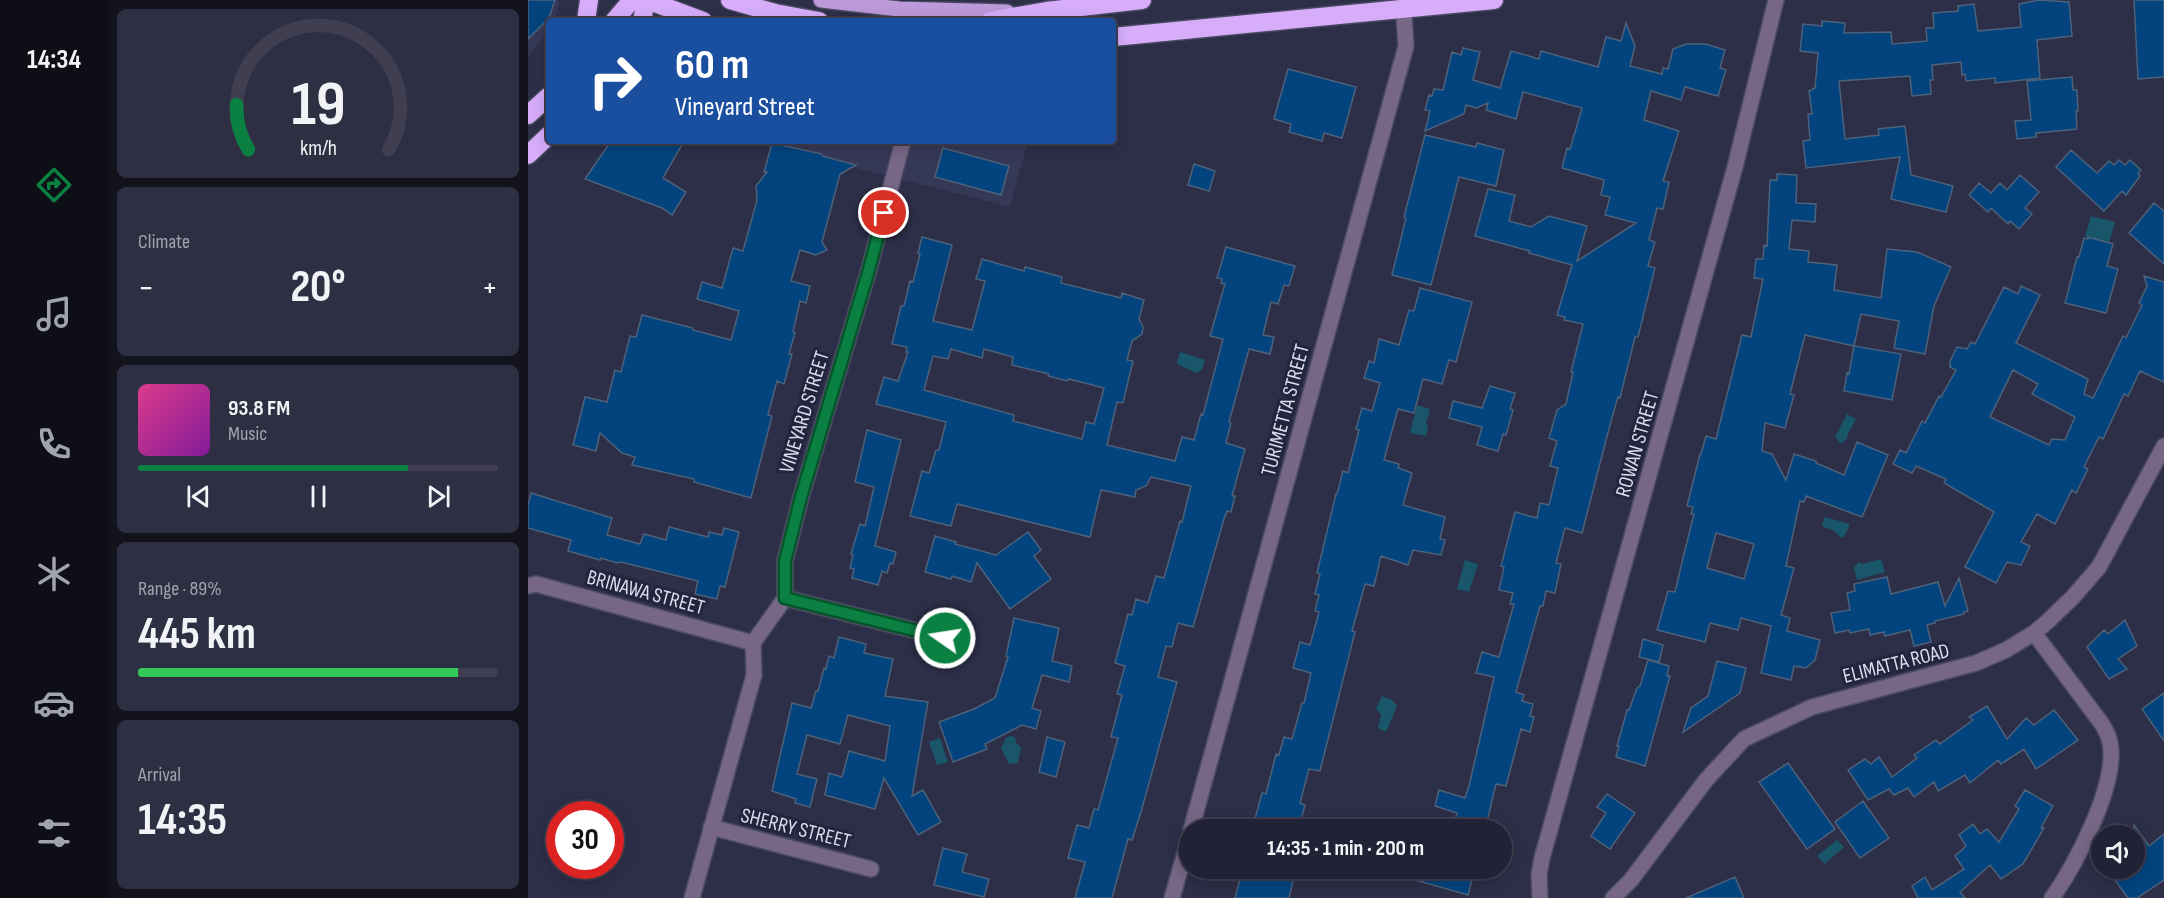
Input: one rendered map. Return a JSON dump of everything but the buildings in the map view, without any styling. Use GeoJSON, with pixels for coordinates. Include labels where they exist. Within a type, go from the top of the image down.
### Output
{"type":"FeatureCollection","features":[{"type":"Feature","properties":{"kind":"highway"},"geometry":{"type":"LineString","coordinates":[[586,18],[589,0]]}},
{"type":"Feature","properties":{"kind":"highway"},"geometry":{"type":"LineString","coordinates":[[617,18],[632,0]]}},
{"type":"Feature","properties":{"kind":"highway"},"geometry":{"type":"LineString","coordinates":[[643,18],[647,0],[695,18]]}},
{"type":"Feature","properties":{"kind":"highway"},"geometry":{"type":"LineString","coordinates":[[730,0],[802,18]]}},
{"type":"Feature","properties":{"kind":"highway"},"geometry":{"type":"LineString","coordinates":[[1007,18],[1142,0]]}},
{"type":"Feature","properties":{"kind":"highway"},"geometry":{"type":"LineString","coordinates":[[1116,37],[1404,5],[1494,0]]}},
{"type":"Feature","properties":{"kind":"highway"},"geometry":{"type":"LineString","coordinates":[[528,155],[546,138]]}},
{"type":"Feature","properties":{"kind":"main road"},"geometry":{"type":"LineString","coordinates":[[821,0],[861,6],[932,11],[1046,11]]}},
{"type":"Feature","properties":{"kind":"street","name":"ROWAN STREET"},"geometry":{"type":"LineString","coordinates":[[1540,898],[1539,874],[1542,858],[1735,167],[1776,0]]}},
{"type":"Feature","properties":{"kind":"street","name":"TURIMETTA STREET"},"geometry":{"type":"LineString","coordinates":[[1194,819],[1406,46],[1404,5]]}},
{"type":"Feature","properties":{"kind":"street","name":"VINEYARD STREET"},"geometry":{"type":"LineString","coordinates":[[785,598],[785,561],[801,497],[868,273],[902,144]]}},
{"type":"Feature","properties":{"kind":"street","name":"ELIMATTA ROAD"},"geometry":{"type":"LineString","coordinates":[[1613,898],[1631,880],[1706,780],[1744,739],[1812,707],[1976,663],[1995,656],[2034,633],[2057,614],[2098,567],[2164,446]]}},
{"type":"Feature","properties":{"kind":"street","name":"BRINAWA STREET"},"geometry":{"type":"LineString","coordinates":[[528,586],[536,584],[753,643]]}},
{"type":"Feature","properties":{"kind":"street"},"geometry":{"type":"LineString","coordinates":[[692,898],[755,672],[753,643],[785,598],[945,638]]}},
{"type":"Feature","properties":{"kind":"street"},"geometry":{"type":"LineString","coordinates":[[2034,633],[2102,724],[2109,736],[2111,750],[2108,775],[2090,830],[2078,857],[2052,898]]}},
{"type":"Feature","properties":{"kind":"street","name":"SHERRY STREET"},"geometry":{"type":"LineString","coordinates":[[711,827],[871,869]]}},
{"type":"Feature","properties":{"kind":"street"},"geometry":{"type":"LineString","coordinates":[[1172,898],[1179,874]]}},
{"type":"Feature","properties":{"kind":"shaded area"},"geometry":{"type":"Polygon","coordinates":[[[528,0],[558,0],[556,18],[546,18],[546,35],[528,56],[528,0]]]}},
{"type":"Feature","properties":{"kind":"shaded area"},"geometry":{"type":"Polygon","coordinates":[[[762,144],[1027,144],[1010,207],[762,144]]]}},
{"type":"Feature","properties":{"kind":"shaded area"},"geometry":{"type":"Polygon","coordinates":[[[2091,216],[2115,222],[2109,243],[2085,236],[2091,216]]]}},
{"type":"Feature","properties":{"kind":"shaded area"},"geometry":{"type":"Polygon","coordinates":[[[1180,352],[1205,360],[1202,370],[1197,373],[1179,365],[1177,363],[1180,352]]]}},
{"type":"Feature","properties":{"kind":"shaded area"},"geometry":{"type":"Polygon","coordinates":[[[1417,405],[1430,409],[1426,423],[1428,425],[1426,436],[1410,433],[1417,405]]]}},
{"type":"Feature","properties":{"kind":"shaded area"},"geometry":{"type":"Polygon","coordinates":[[[1847,414],[1856,419],[1848,438],[1841,444],[1835,437],[1847,414]]]}},
{"type":"Feature","properties":{"kind":"shaded area"},"geometry":{"type":"Polygon","coordinates":[[[1825,517],[1850,524],[1842,538],[1833,530],[1825,528],[1822,524],[1825,517]]]}},
{"type":"Feature","properties":{"kind":"shaded area"},"geometry":{"type":"Polygon","coordinates":[[[1881,559],[1885,572],[1857,580],[1854,568],[1859,562],[1862,564],[1881,559]]]}},
{"type":"Feature","properties":{"kind":"shaded area"},"geometry":{"type":"Polygon","coordinates":[[[1465,560],[1478,564],[1469,592],[1457,589],[1465,560]]]}},
{"type":"Feature","properties":{"kind":"shaded area"},"geometry":{"type":"Polygon","coordinates":[[[1382,696],[1392,700],[1397,706],[1386,732],[1378,728],[1381,715],[1376,709],[1382,696]]]}},
{"type":"Feature","properties":{"kind":"shaded area"},"geometry":{"type":"Polygon","coordinates":[[[1015,737],[1016,743],[1021,747],[1018,763],[1009,764],[1001,748],[1006,738],[1015,737]]]}},
{"type":"Feature","properties":{"kind":"shaded area"},"geometry":{"type":"Polygon","coordinates":[[[940,738],[948,762],[937,765],[929,742],[940,738]]]}},
{"type":"Feature","properties":{"kind":"shaded area"},"geometry":{"type":"Polygon","coordinates":[[[1837,840],[1844,847],[1825,864],[1817,856],[1837,840]]]}},
{"type":"Feature","properties":{"kind":"route"},"geometry":{"type":"LineString","coordinates":[[884,213],[801,497],[785,561],[785,598],[945,638]]}}]}
